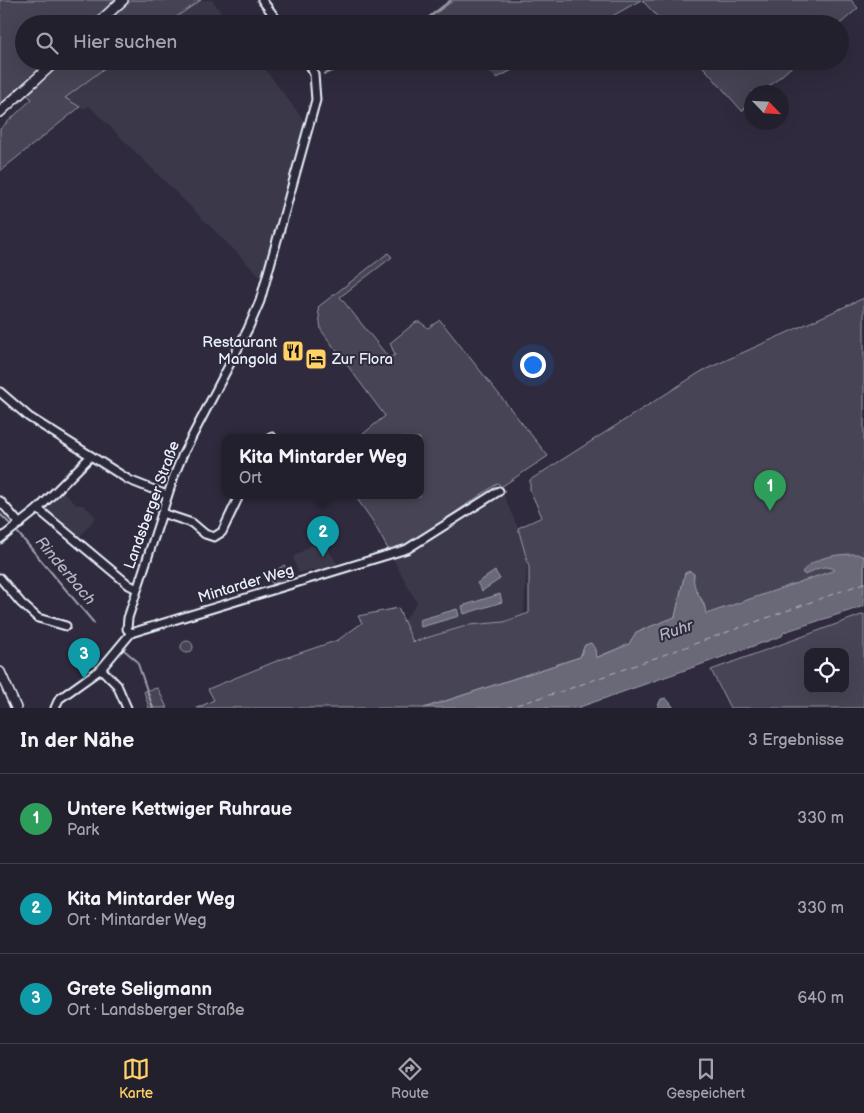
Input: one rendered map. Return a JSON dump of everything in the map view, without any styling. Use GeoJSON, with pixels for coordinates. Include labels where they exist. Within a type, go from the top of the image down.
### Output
{"type":"FeatureCollection","features":[{"type":"Feature","properties":{"kind":"main road"},"geometry":{"type":"LineString","coordinates":[[107,15],[123,0]]}},
{"type":"Feature","properties":{"kind":"main road"},"geometry":{"type":"LineString","coordinates":[[0,112],[46,70]]}},
{"type":"Feature","properties":{"kind":"main road"},"geometry":{"type":"LineString","coordinates":[[0,672],[16,708]]}},
{"type":"Feature","properties":{"kind":"street"},"geometry":{"type":"LineString","coordinates":[[262,0],[273,15]]}},
{"type":"Feature","properties":{"kind":"street","name":"Landsberger Straße"},"geometry":{"type":"LineString","coordinates":[[131,634],[127,629],[128,618],[183,454],[248,329],[260,301],[316,100],[312,70]]}},
{"type":"Feature","properties":{"kind":"street"},"geometry":{"type":"LineString","coordinates":[[0,392],[29,417],[91,456],[137,484],[168,495]]}},
{"type":"Feature","properties":{"kind":"street"},"geometry":{"type":"LineString","coordinates":[[0,539],[16,528],[38,508],[91,456]]}},
{"type":"Feature","properties":{"kind":"street","name":"Mintarder Weg"},"geometry":{"type":"LineString","coordinates":[[131,634],[407,550],[499,491]]}},
{"type":"Feature","properties":{"kind":"street"},"geometry":{"type":"LineString","coordinates":[[162,513],[192,523],[205,534],[214,537],[222,532],[238,499]]}},
{"type":"Feature","properties":{"kind":"street"},"geometry":{"type":"LineString","coordinates":[[0,501],[16,528]]}},
{"type":"Feature","properties":{"kind":"street"},"geometry":{"type":"LineString","coordinates":[[38,508],[129,585],[137,589]]}},
{"type":"Feature","properties":{"kind":"street"},"geometry":{"type":"LineString","coordinates":[[0,578],[21,603],[38,618],[66,626]]}},
{"type":"Feature","properties":{"kind":"street"},"geometry":{"type":"LineString","coordinates":[[56,708],[59,699],[101,669],[131,634]]}},
{"type":"Feature","properties":{"kind":"street"},"geometry":{"type":"LineString","coordinates":[[101,669],[117,685],[126,708]]}},
{"type":"Feature","properties":{"kind":"shaded area"},"geometry":{"type":"Polygon","coordinates":[[[0,0],[121,0],[104,15],[15,15],[15,70],[42,70],[0,108],[0,0]]]}},
{"type":"Feature","properties":{"kind":"shaded area"},"geometry":{"type":"Polygon","coordinates":[[[132,0],[201,0],[179,15],[113,15],[132,0]]]}},
{"type":"Feature","properties":{"kind":"shaded area"},"geometry":{"type":"Polygon","coordinates":[[[201,0],[212,0],[223,15],[179,15],[201,0]]]}},
{"type":"Feature","properties":{"kind":"shaded area"},"geometry":{"type":"Polygon","coordinates":[[[454,0],[641,0],[614,15],[433,15],[454,0]]]}},
{"type":"Feature","properties":{"kind":"shaded area"},"geometry":{"type":"Polygon","coordinates":[[[642,0],[851,0],[858,8],[849,16],[656,15],[642,0]]]}},
{"type":"Feature","properties":{"kind":"shaded area"},"geometry":{"type":"Polygon","coordinates":[[[53,70],[102,70],[65,98],[80,107],[0,171],[0,129],[32,99],[27,95],[53,70]]]}},
{"type":"Feature","properties":{"kind":"shaded area"},"geometry":{"type":"Polygon","coordinates":[[[102,70],[266,70],[306,123],[262,278],[89,106],[83,109],[65,98],[102,70]]]}},
{"type":"Feature","properties":{"kind":"shaded area"},"geometry":{"type":"Polygon","coordinates":[[[489,70],[512,70],[497,78],[489,70]]]}},
{"type":"Feature","properties":{"kind":"shaded area"},"geometry":{"type":"Polygon","coordinates":[[[706,70],[788,70],[771,85],[744,85],[744,109],[742,111],[706,70]]]}},
{"type":"Feature","properties":{"kind":"shaded area"},"geometry":{"type":"Polygon","coordinates":[[[388,253],[392,257],[340,297],[389,358],[395,355],[390,343],[416,322],[420,322],[428,328],[440,320],[548,456],[501,487],[498,483],[406,546],[389,551],[372,520],[357,499],[424,499],[424,434],[363,434],[385,416],[321,330],[318,307],[388,253]]]}},
{"type":"Feature","properties":{"kind":"shaded area"},"geometry":{"type":"Polygon","coordinates":[[[864,298],[864,583],[705,615],[704,603],[694,588],[694,574],[685,573],[675,617],[629,644],[595,658],[585,645],[580,657],[424,708],[197,708],[214,700],[208,689],[279,660],[338,640],[362,623],[358,616],[398,608],[413,642],[469,625],[504,622],[529,613],[529,567],[518,528],[542,517],[530,490],[530,480],[702,371],[864,298]]]}},
{"type":"Feature","properties":{"kind":"shaded area"},"geometry":{"type":"Polygon","coordinates":[[[62,491],[77,505],[84,505],[96,517],[80,537],[45,508],[62,491]]]}},
{"type":"Feature","properties":{"kind":"shaded area"},"geometry":{"type":"Polygon","coordinates":[[[502,491],[518,528],[527,561],[524,615],[504,622],[469,625],[413,642],[403,622],[417,603],[393,559],[407,555],[502,491]]]}},
{"type":"Feature","properties":{"kind":"shaded area"},"geometry":{"type":"Polygon","coordinates":[[[321,539],[339,566],[316,573],[314,569],[298,573],[293,557],[321,539]]]}},
{"type":"Feature","properties":{"kind":"shaded area"},"geometry":{"type":"Polygon","coordinates":[[[284,565],[291,571],[293,578],[273,584],[267,577],[284,565]]]}},
{"type":"Feature","properties":{"kind":"shaded area"},"geometry":{"type":"Polygon","coordinates":[[[864,614],[864,708],[730,708],[711,670],[864,614]]]}},
{"type":"Feature","properties":{"kind":"shaded area"},"geometry":{"type":"Polygon","coordinates":[[[187,641],[193,647],[187,653],[181,647],[187,641]]]}},
{"type":"Feature","properties":{"kind":"shaded area"},"geometry":{"type":"Polygon","coordinates":[[[158,688],[167,708],[149,708],[144,691],[158,688]]]}},
{"type":"Feature","properties":{"kind":"water","name":"Ruhr"},"geometry":{"type":"Polygon","coordinates":[[[857,554],[864,557],[864,606],[784,632],[782,636],[577,708],[424,708],[580,657],[585,645],[591,643],[595,649],[596,658],[629,644],[636,632],[675,617],[685,573],[690,571],[694,574],[694,586],[706,614],[835,570],[823,567],[805,575],[802,572],[813,562],[820,559],[835,555],[857,554]]]}},
{"type":"Feature","properties":{"kind":"water"},"geometry":{"type":"Polygon","coordinates":[[[495,571],[500,579],[482,591],[477,583],[495,571]]]}},
{"type":"Feature","properties":{"kind":"water"},"geometry":{"type":"Polygon","coordinates":[[[500,594],[502,602],[464,614],[462,606],[500,594]]]}},
{"type":"Feature","properties":{"kind":"water"},"geometry":{"type":"Polygon","coordinates":[[[457,609],[459,616],[421,627],[419,620],[457,609]]]}},
{"type":"Feature","properties":{"kind":"water"},"geometry":{"type":"Polygon","coordinates":[[[666,698],[674,708],[657,708],[661,699],[666,698]]]}},
{"type":"Feature","properties":{"kind":"waterway"},"geometry":{"type":"LineString","coordinates":[[432,15],[451,0]]}},
{"type":"Feature","properties":{"kind":"waterway"},"geometry":{"type":"LineString","coordinates":[[324,74],[334,70]]}},
{"type":"Feature","properties":{"kind":"waterway","name":"Rinderbach"},"geometry":{"type":"LineString","coordinates":[[0,514],[11,525]]}},
{"type":"Feature","properties":{"kind":"waterway","name":"Rinderbach"},"geometry":{"type":"LineString","coordinates":[[18,533],[94,623]]}},
{"type":"Feature","properties":{"kind":"waterway","name":"Rinderbach"},"geometry":{"type":"LineString","coordinates":[[124,650],[137,661],[153,708]]}},
{"type":"Feature","properties":{"kind":"ferry route"},"geometry":{"type":"LineString","coordinates":[[506,708],[563,691],[864,583]]}},
{"type":"Feature","properties":{"kind":"place","name":"Restaurant Mangold"},"geometry":{"type":"Point","coordinates":[293,351]}},
{"type":"Feature","properties":{"kind":"place","name":"Zur Flora"},"geometry":{"type":"Point","coordinates":[316,359]}},
{"type":"Feature","properties":{"kind":"place","name":"Untere Kettwiger Ruhraue"},"geometry":{"type":"Point","coordinates":[770,511]}},
{"type":"Feature","properties":{"kind":"place","name":"Kita Mintarder Weg"},"geometry":{"type":"Point","coordinates":[323,557]}},
{"type":"Feature","properties":{"kind":"place","name":"Grete Seligmann"},"geometry":{"type":"Point","coordinates":[84,679]}}]}
